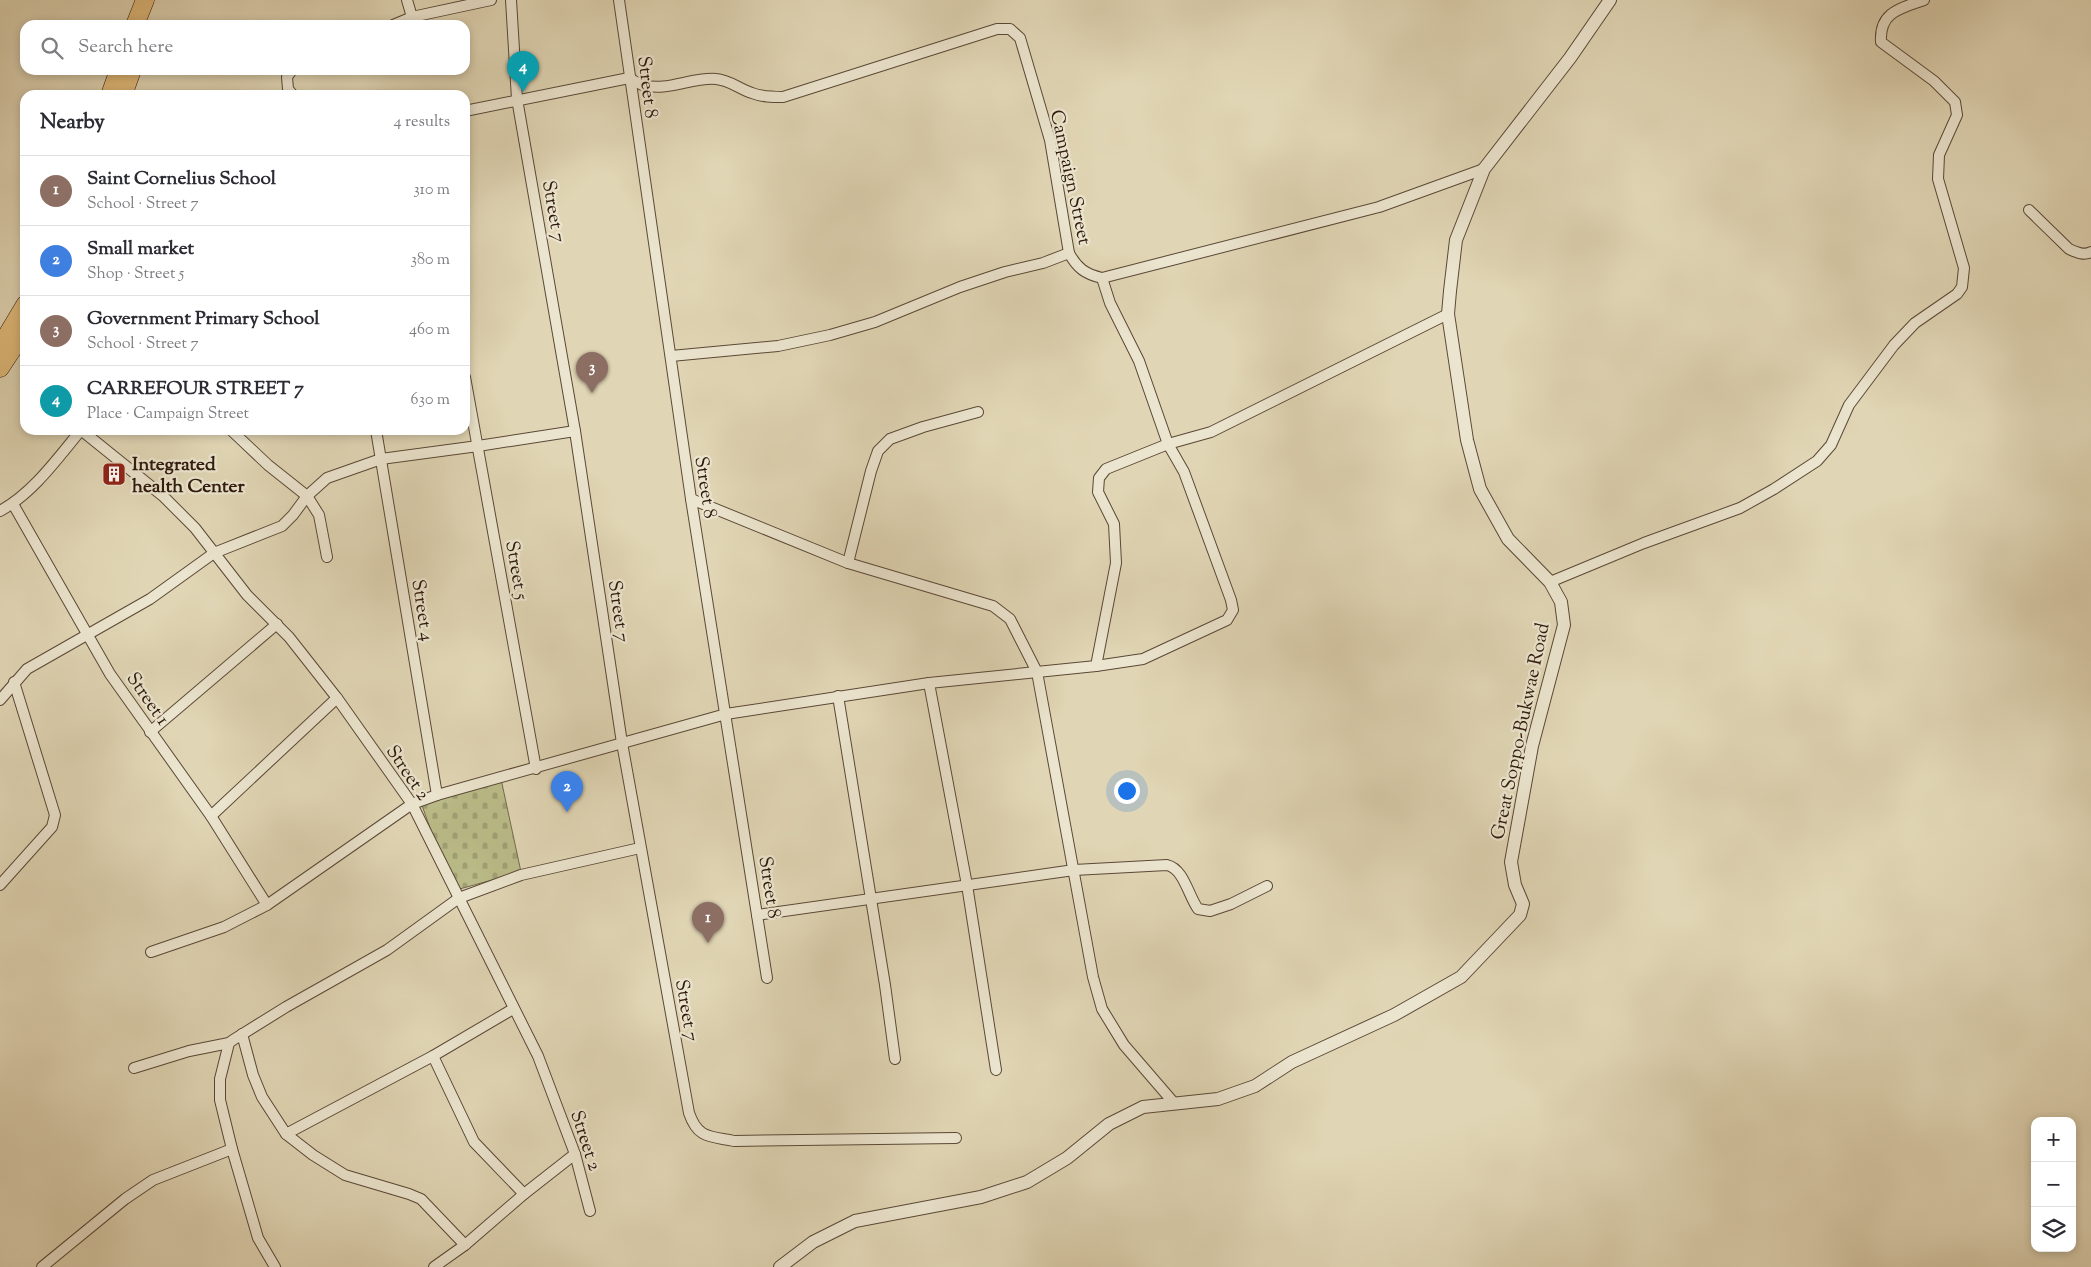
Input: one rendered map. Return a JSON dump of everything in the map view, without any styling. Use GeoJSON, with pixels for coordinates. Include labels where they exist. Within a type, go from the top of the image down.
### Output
{"type":"FeatureCollection","features":[{"type":"Feature","properties":{"kind":"highway"},"geometry":{"type":"LineString","coordinates":[[137,20],[144,0]]}},
{"type":"Feature","properties":{"kind":"highway"},"geometry":{"type":"LineString","coordinates":[[150,20],[157,0]]}},
{"type":"Feature","properties":{"kind":"highway"},"geometry":{"type":"LineString","coordinates":[[112,90],[117,75]]}},
{"type":"Feature","properties":{"kind":"highway"},"geometry":{"type":"LineString","coordinates":[[125,90],[130,75]]}},
{"type":"Feature","properties":{"kind":"highway"},"geometry":{"type":"LineString","coordinates":[[0,346],[20,313]]}},
{"type":"Feature","properties":{"kind":"highway"},"geometry":{"type":"LineString","coordinates":[[0,368],[20,338]]}},
{"type":"Feature","properties":{"kind":"street"},"geometry":{"type":"LineString","coordinates":[[407,0],[412,17]]}},
{"type":"Feature","properties":{"kind":"street"},"geometry":{"type":"LineString","coordinates":[[405,20],[491,0]]}},
{"type":"Feature","properties":{"kind":"street","name":"Street 7"},"geometry":{"type":"LineString","coordinates":[[511,0],[517,99],[575,430],[622,743],[640,848],[689,1113],[694,1127],[705,1135],[734,1142],[956,1138]]}},
{"type":"Feature","properties":{"kind":"street","name":"Street 8"},"geometry":{"type":"LineString","coordinates":[[619,0],[691,499],[767,978]]}},
{"type":"Feature","properties":{"kind":"street","name":"Great Soppo-Bukwae Road"},"geometry":{"type":"LineString","coordinates":[[780,1267],[813,1242],[855,1221],[981,1197],[1027,1182],[1067,1158],[1109,1124],[1143,1107],[1218,1099],[1255,1086],[1292,1062],[1394,1015],[1461,977],[1520,915],[1523,904],[1515,885],[1511,862],[1532,746],[1564,625],[1561,602],[1550,582],[1508,538],[1480,489],[1466,440],[1448,314],[1456,240],[1484,169],[1570,58],[1610,0]]}},
{"type":"Feature","properties":{"kind":"street"},"geometry":{"type":"LineString","coordinates":[[1550,582],[1644,543],[1740,508],[1774,489],[1816,461],[1831,445],[1849,405],[1894,345],[1915,323],[1957,294],[1962,287],[1964,268],[1938,179],[1940,154],[1957,115],[1955,102],[1934,81],[1880,42],[1880,32],[1886,19],[1894,10],[1924,0]]}},
{"type":"Feature","properties":{"kind":"street","name":"Campaign Street"},"geometry":{"type":"LineString","coordinates":[[470,110],[629,78],[643,85],[669,86],[697,80],[717,79],[735,84],[751,93],[765,97],[783,97],[997,29],[1010,29],[1020,38],[1050,140],[1069,253],[1075,265],[1088,274],[1102,278]]}},
{"type":"Feature","properties":{"kind":"street"},"geometry":{"type":"LineString","coordinates":[[288,75],[289,90]]}},
{"type":"Feature","properties":{"kind":"street"},"geometry":{"type":"LineString","coordinates":[[151,952],[224,927],[267,905],[412,804],[437,795],[536,769],[726,714],[928,683],[1096,666],[1143,659],[1227,620],[1233,610],[1231,600],[1184,472],[1168,444],[1138,361],[1110,303],[1102,278],[1379,207],[1484,169]]}},
{"type":"Feature","properties":{"kind":"street"},"geometry":{"type":"LineString","coordinates":[[2029,210],[2069,249],[2077,253],[2088,254],[2091,252]]}},
{"type":"Feature","properties":{"kind":"street"},"geometry":{"type":"LineString","coordinates":[[671,356],[778,346],[830,335],[875,322],[987,278],[1042,263],[1069,253]]}},
{"type":"Feature","properties":{"kind":"street"},"geometry":{"type":"LineString","coordinates":[[1096,666],[1116,563],[1114,524],[1098,492],[1099,478],[1106,469],[1168,444],[1212,432],[1448,314]]}},
{"type":"Feature","properties":{"kind":"street","name":"Street 5"},"geometry":{"type":"LineString","coordinates":[[470,404],[536,769]]}},
{"type":"Feature","properties":{"kind":"street"},"geometry":{"type":"LineString","coordinates":[[848,563],[871,470],[878,452],[890,439],[922,427],[978,412]]}},
{"type":"Feature","properties":{"kind":"street"},"geometry":{"type":"LineString","coordinates":[[0,700],[27,669],[88,636],[150,598],[214,553],[282,526],[294,515],[307,496],[327,478],[381,459],[575,430]]}},
{"type":"Feature","properties":{"kind":"street"},"geometry":{"type":"LineString","coordinates":[[0,511],[13,504],[48,470],[77,435]]}},
{"type":"Feature","properties":{"kind":"street","name":"Street 2"},"geometry":{"type":"LineString","coordinates":[[87,435],[163,496],[195,528],[247,595],[277,624],[337,698],[412,804],[538,1056],[575,1154],[590,1211]]}},
{"type":"Feature","properties":{"kind":"street"},"geometry":{"type":"LineString","coordinates":[[236,435],[268,465],[307,496],[319,514],[327,557]]}},
{"type":"Feature","properties":{"kind":"street","name":"Street 4"},"geometry":{"type":"LineString","coordinates":[[377,435],[437,795]]}},
{"type":"Feature","properties":{"kind":"street"},"geometry":{"type":"LineString","coordinates":[[691,499],[848,563],[993,606],[1010,619],[1037,672],[1093,977],[1102,1009],[1124,1045],[1174,1103]]}},
{"type":"Feature","properties":{"kind":"street","name":"Street 1"},"geometry":{"type":"LineString","coordinates":[[13,504],[110,674],[211,816],[267,905]]}},
{"type":"Feature","properties":{"kind":"street"},"geometry":{"type":"LineString","coordinates":[[150,732],[277,624]]}},
{"type":"Feature","properties":{"kind":"street"},"geometry":{"type":"LineString","coordinates":[[0,885],[52,827],[55,821],[55,815],[14,682]]}},
{"type":"Feature","properties":{"kind":"street"},"geometry":{"type":"LineString","coordinates":[[928,683],[967,885],[996,1070]]}},
{"type":"Feature","properties":{"kind":"street"},"geometry":{"type":"LineString","coordinates":[[838,696],[895,1058]]}},
{"type":"Feature","properties":{"kind":"street"},"geometry":{"type":"LineString","coordinates":[[211,816],[337,698]]}},
{"type":"Feature","properties":{"kind":"street"},"geometry":{"type":"LineString","coordinates":[[134,1068],[190,1051],[230,1044],[242,1034],[286,1007],[387,950],[459,898],[521,875],[640,848]]}},
{"type":"Feature","properties":{"kind":"street"},"geometry":{"type":"LineString","coordinates":[[757,914],[1074,870],[1167,865],[1174,867],[1180,873],[1191,899],[1198,909],[1210,911],[1230,904],[1267,886]]}},
{"type":"Feature","properties":{"kind":"street"},"geometry":{"type":"LineString","coordinates":[[286,1134],[433,1056],[513,1009]]}},
{"type":"Feature","properties":{"kind":"street"},"geometry":{"type":"LineString","coordinates":[[242,1034],[253,1075],[262,1097],[286,1134],[313,1155],[345,1175],[409,1194],[421,1200],[465,1245]]}},
{"type":"Feature","properties":{"kind":"street"},"geometry":{"type":"LineString","coordinates":[[230,1044],[220,1079],[220,1100],[258,1238],[275,1267]]}},
{"type":"Feature","properties":{"kind":"street"},"geometry":{"type":"LineString","coordinates":[[433,1056],[474,1142],[524,1194]]}},
{"type":"Feature","properties":{"kind":"street"},"geometry":{"type":"LineString","coordinates":[[42,1267],[125,1199],[153,1180],[232,1149]]}},
{"type":"Feature","properties":{"kind":"street"},"geometry":{"type":"LineString","coordinates":[[434,1267],[465,1245],[524,1194],[575,1154]]}},
{"type":"Feature","properties":{"kind":"green space"},"geometry":{"type":"Polygon","coordinates":[[[501,779],[521,872],[456,890],[438,850],[420,800],[501,779]]]}},
{"type":"Feature","properties":{"kind":"place","name":"CARREFOUR STREET 7"},"geometry":{"type":"Point","coordinates":[523,92]}},
{"type":"Feature","properties":{"kind":"place","name":"Government Primary School"},"geometry":{"type":"Point","coordinates":[592,393]}},
{"type":"Feature","properties":{"kind":"place","name":"Integrated health Center"},"geometry":{"type":"Point","coordinates":[114,474]}},
{"type":"Feature","properties":{"kind":"place","name":"Small market"},"geometry":{"type":"Point","coordinates":[567,812]}},
{"type":"Feature","properties":{"kind":"place","name":"Saint Cornelius School"},"geometry":{"type":"Point","coordinates":[708,943]}}]}
